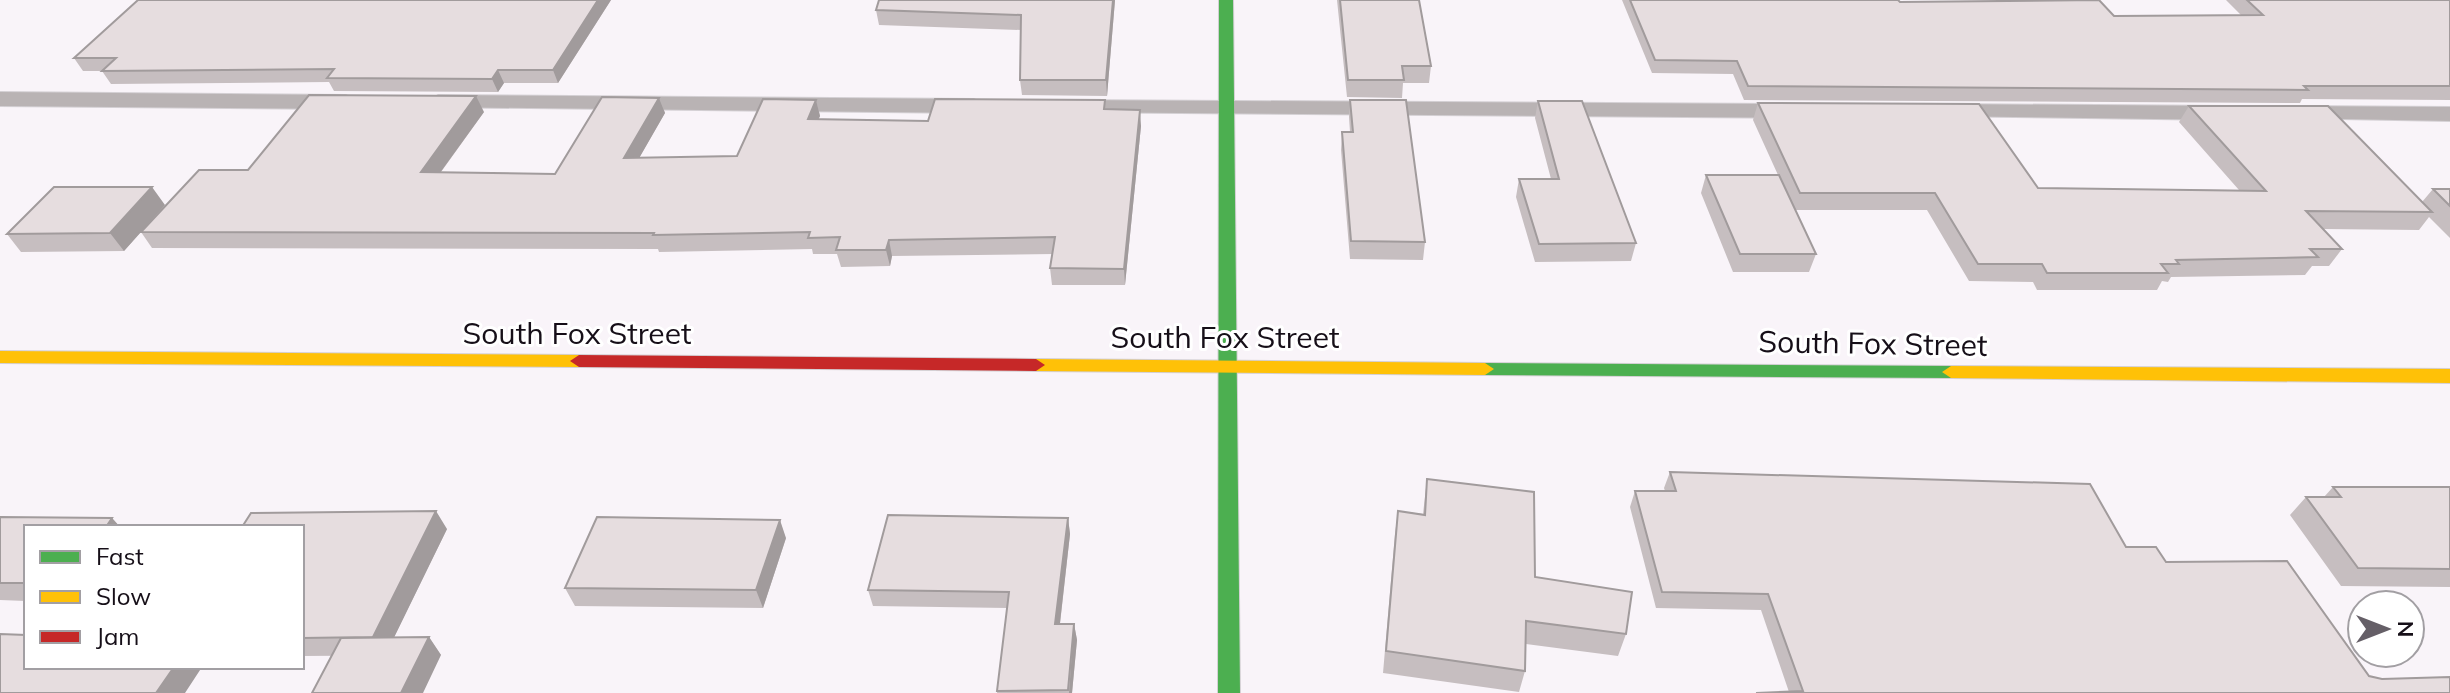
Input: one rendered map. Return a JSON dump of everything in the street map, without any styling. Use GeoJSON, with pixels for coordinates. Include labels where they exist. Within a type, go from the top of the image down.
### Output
{"type":"FeatureCollection","features":[{"type":"Feature","properties":{"kind":"street"},"geometry":{"type":"LineString","coordinates":[[1226,0],[1229,693]]}},
{"type":"Feature","properties":{"kind":"street","name":"South Fox Street"},"geometry":{"type":"LineString","coordinates":[[0,357],[2450,376]]}},
{"type":"Feature","properties":{"kind":"lane"},"geometry":{"type":"LineString","coordinates":[[0,99],[366,102]]}},
{"type":"Feature","properties":{"kind":"lane"},"geometry":{"type":"LineString","coordinates":[[414,102],[1004,106]]}},
{"type":"Feature","properties":{"kind":"lane"},"geometry":{"type":"LineString","coordinates":[[1036,106],[1815,111]]}},
{"type":"Feature","properties":{"kind":"lane"},"geometry":{"type":"LineString","coordinates":[[1926,111],[2243,113]]}},
{"type":"Feature","properties":{"kind":"lane"},"geometry":{"type":"LineString","coordinates":[[2275,113],[2450,114]]}},
{"type":"Feature","properties":{"kind":"building"},"geometry":{"type":"Polygon","coordinates":[[[138,0],[598,0],[553,70],[498,70],[492,79],[327,78],[334,69],[102,71],[116,58],[74,58],[138,0]]]}},
{"type":"Feature","properties":{"kind":"building"},"geometry":{"type":"Polygon","coordinates":[[[879,0],[1113,0],[1106,80],[1020,80],[1021,15],[876,10],[879,0]]]}},
{"type":"Feature","properties":{"kind":"building"},"geometry":{"type":"Polygon","coordinates":[[[1340,0],[1419,0],[1431,66],[1402,66],[1404,80],[1348,80],[1340,0]]]}},
{"type":"Feature","properties":{"kind":"building"},"geometry":{"type":"Polygon","coordinates":[[[1630,0],[2099,0],[2114,16],[2263,15],[2247,0],[2450,0],[2450,86],[2304,86],[2308,90],[1748,86],[1737,61],[1655,60],[1630,0]]]}},
{"type":"Feature","properties":{"kind":"building"},"geometry":{"type":"Polygon","coordinates":[[[309,95],[476,96],[421,172],[555,174],[602,97],[659,98],[624,158],[737,156],[763,99],[816,100],[808,119],[928,121],[935,99],[1105,100],[1104,109],[1140,110],[1124,269],[1050,268],[1055,237],[889,240],[886,250],[836,250],[840,237],[808,238],[810,232],[653,235],[141,232],[199,170],[248,170],[309,95]]]}},
{"type":"Feature","properties":{"kind":"building"},"geometry":{"type":"Polygon","coordinates":[[[1350,100],[1406,100],[1425,242],[1351,241],[1342,132],[1353,132],[1350,100]]]}},
{"type":"Feature","properties":{"kind":"building"},"geometry":{"type":"Polygon","coordinates":[[[1538,101],[1582,101],[1636,243],[1539,244],[1519,179],[1559,179],[1538,101]]]}},
{"type":"Feature","properties":{"kind":"building"},"geometry":{"type":"Polygon","coordinates":[[[1758,103],[1979,104],[2038,188],[2266,191],[2189,106],[2328,106],[2432,212],[2306,211],[2342,249],[2310,249],[2318,257],[2176,260],[2179,264],[2161,264],[2168,273],[2047,273],[2042,264],[1978,264],[1935,193],[1800,193],[1758,103]]]}},
{"type":"Feature","properties":{"kind":"building"},"geometry":{"type":"Polygon","coordinates":[[[1706,175],[1779,175],[1816,254],[1740,254],[1706,175]]]}},
{"type":"Feature","properties":{"kind":"building"},"geometry":{"type":"Polygon","coordinates":[[[54,187],[152,187],[110,233],[7,234],[54,187]]]}},
{"type":"Feature","properties":{"kind":"building"},"geometry":{"type":"Polygon","coordinates":[[[2433,189],[2450,189],[2450,206],[2433,189]]]}},
{"type":"Feature","properties":{"kind":"building"},"geometry":{"type":"Polygon","coordinates":[[[1670,472],[2090,484],[2126,547],[2156,547],[2166,562],[2287,561],[2346,644],[2346,669],[2364,669],[2369,676],[2382,679],[2450,677],[2450,693],[1756,693],[1803,691],[1768,594],[1662,592],[1635,491],[1676,491],[1670,472]]]}},
{"type":"Feature","properties":{"kind":"building"},"geometry":{"type":"Polygon","coordinates":[[[1427,479],[1534,492],[1535,577],[1632,592],[1626,634],[1526,621],[1525,671],[1386,651],[1398,511],[1425,515],[1427,479]]]}},
{"type":"Feature","properties":{"kind":"building"},"geometry":{"type":"Polygon","coordinates":[[[2333,487],[2450,487],[2450,569],[2358,568],[2306,497],[2341,497],[2333,487]]]}},
{"type":"Feature","properties":{"kind":"building"},"geometry":{"type":"Polygon","coordinates":[[[436,511],[373,637],[304,638],[304,525],[243,525],[251,513],[436,511]]]}},
{"type":"Feature","properties":{"kind":"building"},"geometry":{"type":"Polygon","coordinates":[[[888,515],[1068,518],[1055,624],[1074,624],[1068,690],[997,691],[1009,592],[868,590],[888,515]]]}},
{"type":"Feature","properties":{"kind":"building"},"geometry":{"type":"Polygon","coordinates":[[[0,517],[112,518],[107,525],[24,525],[24,583],[0,583],[0,517]]]}},
{"type":"Feature","properties":{"kind":"building"},"geometry":{"type":"Polygon","coordinates":[[[597,517],[780,520],[756,590],[565,588],[597,517]]]}},
{"type":"Feature","properties":{"kind":"building"},"geometry":{"type":"Polygon","coordinates":[[[0,634],[24,635],[24,669],[173,669],[156,693],[0,693],[0,634]]]}},
{"type":"Feature","properties":{"kind":"building"},"geometry":{"type":"Polygon","coordinates":[[[429,637],[401,693],[312,693],[341,638],[429,637]]]}},
{"type":"Feature","properties":{"kind":"traffic: fast"},"geometry":{"type":"LineString","coordinates":[[1226,0],[1229,693]]}},
{"type":"Feature","properties":{"kind":"traffic: fast"},"geometry":{"type":"LineString","coordinates":[[1485,369],[1951,372]]}},
{"type":"Feature","properties":{"kind":"traffic: slow"},"geometry":{"type":"LineString","coordinates":[[0,357],[579,361]]}},
{"type":"Feature","properties":{"kind":"traffic: slow"},"geometry":{"type":"LineString","coordinates":[[1036,365],[1485,369]]}},
{"type":"Feature","properties":{"kind":"traffic: slow"},"geometry":{"type":"LineString","coordinates":[[1951,372],[2450,376]]}},
{"type":"Feature","properties":{"kind":"traffic: jam"},"geometry":{"type":"LineString","coordinates":[[579,361],[1036,365]]}}]}
